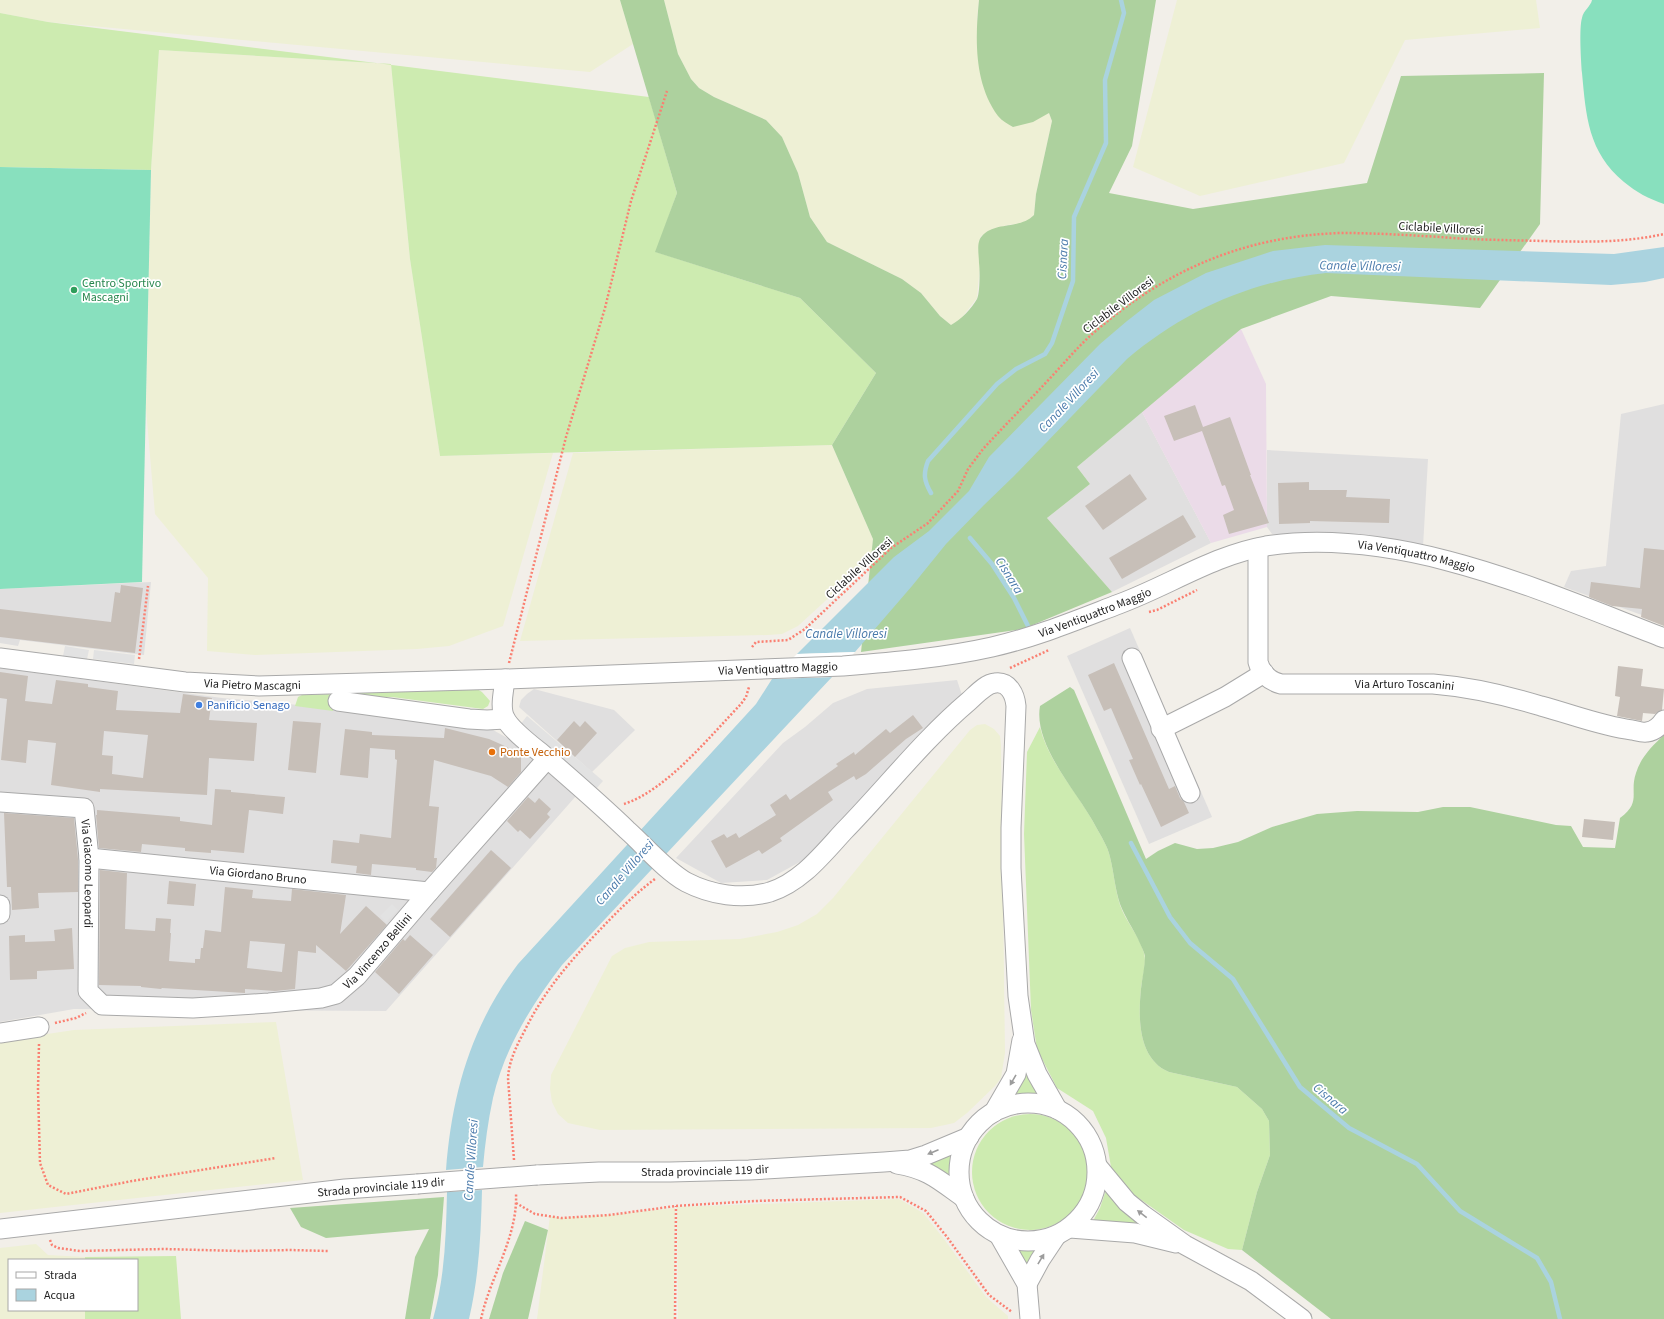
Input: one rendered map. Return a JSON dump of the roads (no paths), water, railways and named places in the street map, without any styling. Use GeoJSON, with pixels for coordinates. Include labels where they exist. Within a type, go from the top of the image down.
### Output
{"type":"FeatureCollection","features":[{"type":"Feature","properties":{"kind":"street","name":"Via Ventiquattro Maggio"},"geometry":{"type":"LineString","coordinates":[[505,679],[843,666],[894,662],[992,647],[1024,638],[1122,603],[1222,559],[1258,548],[1291,544],[1328,543],[1382,547],[1422,555],[1501,577],[1664,638]]}},
{"type":"Feature","properties":{"kind":"street"},"geometry":{"type":"LineString","coordinates":[[1161,729],[1225,697],[1264,673],[1258,662],[1258,548]]}},
{"type":"Feature","properties":{"kind":"street","name":"Via Pietro Mascagni"},"geometry":{"type":"LineString","coordinates":[[0,658],[185,682],[259,686],[505,679]]}},
{"type":"Feature","properties":{"kind":"street"},"geometry":{"type":"LineString","coordinates":[[1132,658],[1161,729],[1190,793]]}},
{"type":"Feature","properties":{"kind":"street","name":"Via Arturo Toscanini"},"geometry":{"type":"LineString","coordinates":[[1264,673],[1274,682],[1281,684],[1433,684],[1455,686],[1483,691],[1541,706],[1596,723],[1622,729],[1647,732],[1661,725],[1664,720]]}},
{"type":"Feature","properties":{"kind":"street"},"geometry":{"type":"LineString","coordinates":[[505,679],[502,700],[505,719],[520,735],[669,869],[685,881],[704,890],[720,894],[739,896],[770,892],[801,876],[954,714],[988,685],[997,683],[1007,686],[1013,692],[1016,706],[1011,828],[1011,868],[1022,1044],[1016,1074],[994,1112]]}},
{"type":"Feature","properties":{"kind":"street"},"geometry":{"type":"LineString","coordinates":[[338,702],[469,719],[505,719]]}},
{"type":"Feature","properties":{"kind":"street","name":"Via Vincenzo Bellini"},"geometry":{"type":"LineString","coordinates":[[98,1001],[193,1008],[321,998],[336,994],[357,976],[428,892],[547,759]]}},
{"type":"Feature","properties":{"kind":"street","name":"Via Giacomo Leopardi"},"geometry":{"type":"LineString","coordinates":[[0,802],[84,808],[88,858],[88,991],[98,1001]]}},
{"type":"Feature","properties":{"kind":"street","name":"Via Giordano Bruno"},"geometry":{"type":"LineString","coordinates":[[88,858],[428,892]]}},
{"type":"Feature","properties":{"kind":"street"},"geometry":{"type":"LineString","coordinates":[[0,905],[0,914]]}},
{"type":"Feature","properties":{"kind":"street"},"geometry":{"type":"LineString","coordinates":[[0,1033],[39,1026]]}},
{"type":"Feature","properties":{"kind":"street"},"geometry":{"type":"LineString","coordinates":[[1022,1028],[1030,1057],[1057,1109]]}},
{"type":"Feature","properties":{"kind":"street"},"geometry":{"type":"LineString","coordinates":[[1027,1284],[1040,1260],[1063,1232],[1080,1218],[1088,1207],[1094,1194],[1098,1167],[1096,1155],[1085,1133],[1077,1123],[1057,1109],[1044,1105],[1018,1104],[994,1112],[984,1119],[969,1137],[963,1148],[959,1167],[960,1186],[970,1210],[978,1220],[999,1235],[1022,1242],[1039,1241],[1063,1232],[1135,1233],[1185,1245]]}},
{"type":"Feature","properties":{"kind":"street","name":"Strada provinciale 119 dir"},"geometry":{"type":"LineString","coordinates":[[0,1229],[345,1189],[537,1175],[599,1172],[741,1170],[910,1160],[969,1137]]}},
{"type":"Feature","properties":{"kind":"street","name":"Strada provinciale 119 dir"},"geometry":{"type":"LineString","coordinates":[[884,1162],[908,1166],[933,1175],[964,1198]]}},
{"type":"Feature","properties":{"kind":"street"},"geometry":{"type":"LineString","coordinates":[[1098,1167],[1127,1202],[1143,1215],[1185,1245],[1251,1281],[1302,1319]]}},
{"type":"Feature","properties":{"kind":"street"},"geometry":{"type":"LineString","coordinates":[[999,1235],[1027,1284],[1030,1316]]}},
{"type":"Feature","properties":{"kind":"water","name":"Canale Villoresi"},"geometry":{"type":"Polygon","coordinates":[[[1325,245],[1614,254],[1664,247],[1664,278],[1645,282],[1611,285],[1326,273],[1271,283],[1220,301],[1172,326],[1127,359],[946,544],[855,652],[797,654],[894,557],[929,531],[969,491],[989,457],[1100,344],[1154,300],[1206,273],[1273,251],[1325,245]]]}},
{"type":"Feature","properties":{"kind":"water","name":"Canale Villoresi"},"geometry":{"type":"Polygon","coordinates":[[[832,677],[562,965],[530,1011],[504,1062],[491,1107],[483,1167],[446,1170],[453,1114],[467,1061],[476,1036],[488,1012],[502,987],[518,964],[756,704],[772,679],[832,677]]]}},
{"type":"Feature","properties":{"kind":"water","name":"Canale Villoresi"},"geometry":{"type":"Polygon","coordinates":[[[482,1190],[479,1255],[469,1319],[433,1319],[442,1272],[447,1192],[482,1190]]]}},
{"type":"Feature","properties":{"kind":"waterway","name":"Cisnara"},"geometry":{"type":"LineString","coordinates":[[931,493],[925,477],[925,470],[928,461],[997,384],[1016,369],[1045,354],[1052,343],[1073,281],[1074,217],[1106,143],[1105,80],[1124,13],[1121,0]]}},
{"type":"Feature","properties":{"kind":"waterway","name":"Cisnara"},"geometry":{"type":"LineString","coordinates":[[970,538],[992,564],[1014,598],[1028,626]]}},
{"type":"Feature","properties":{"kind":"waterway","name":"Cisnara"},"geometry":{"type":"LineString","coordinates":[[1131,843],[1170,917],[1190,943],[1233,979],[1300,1087],[1349,1128],[1417,1164],[1460,1211],[1537,1258],[1551,1282],[1560,1319]]}},
{"type":"Feature","properties":{"kind":"place","name":"Centro Sportivo Mascagni"},"geometry":{"type":"Point","coordinates":[74,290]}},
{"type":"Feature","properties":{"kind":"place","name":"Panificio Senago"},"geometry":{"type":"Point","coordinates":[199,705]}},
{"type":"Feature","properties":{"kind":"place","name":"Ponte Vecchio"},"geometry":{"type":"Point","coordinates":[492,752]}}]}
